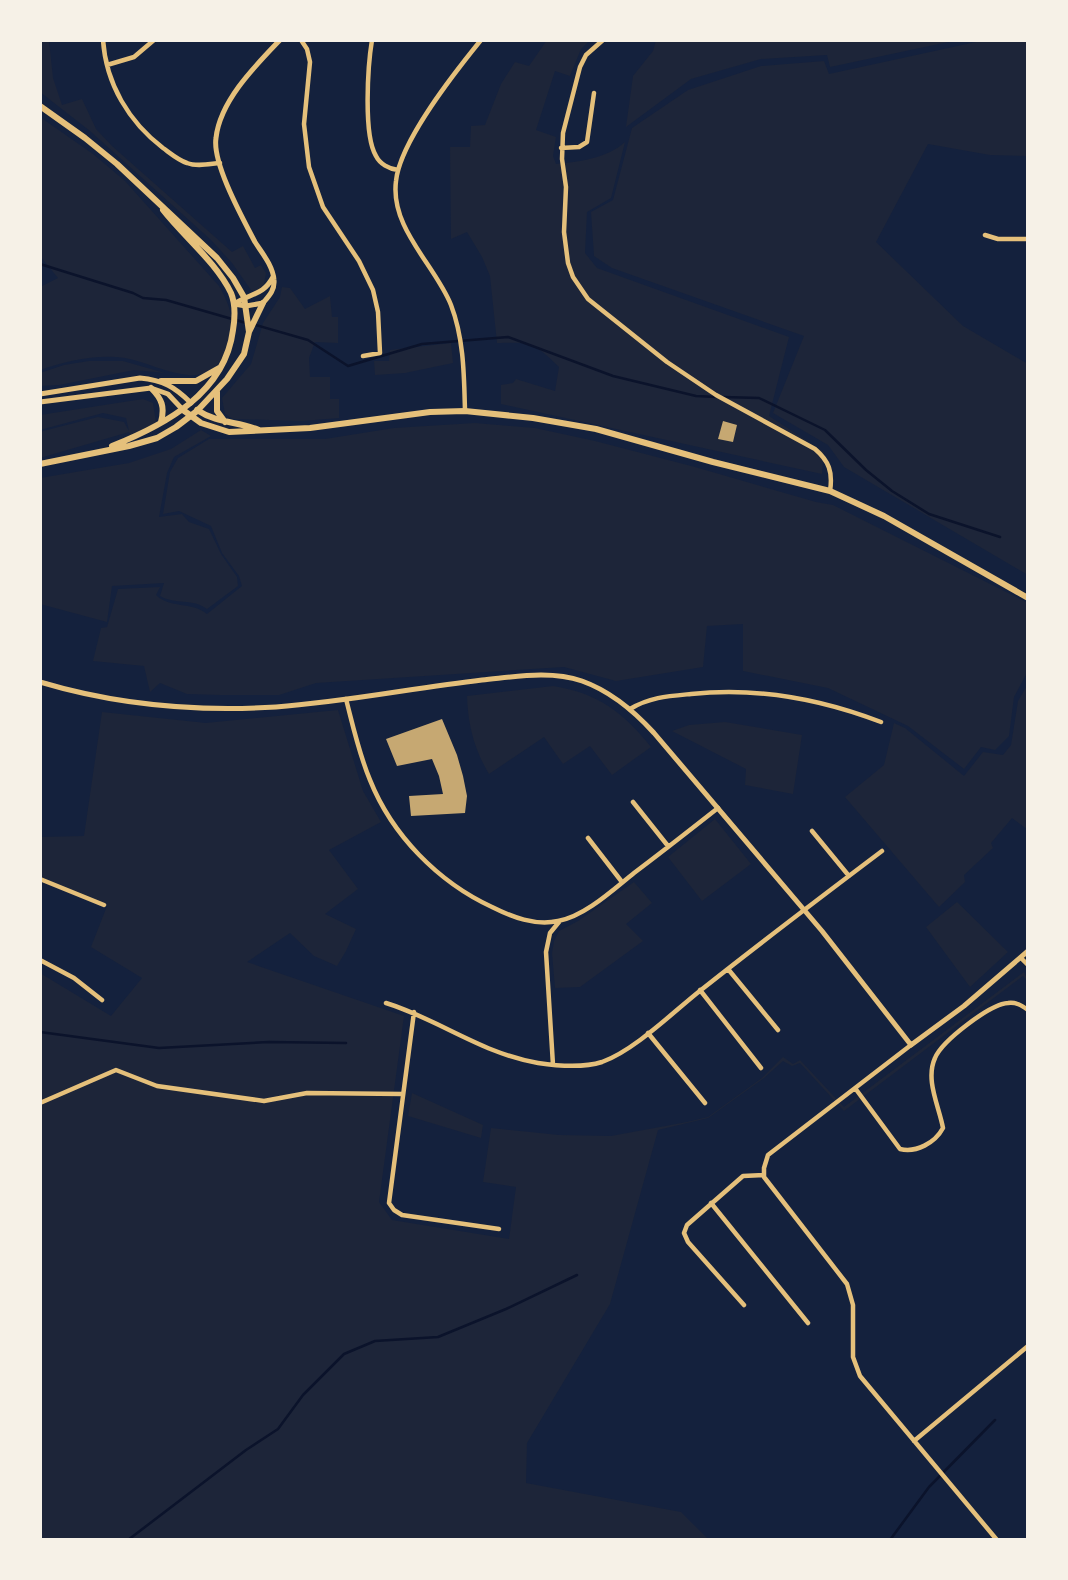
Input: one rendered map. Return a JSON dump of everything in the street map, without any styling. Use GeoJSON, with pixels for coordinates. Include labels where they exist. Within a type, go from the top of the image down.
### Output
{"type":"FeatureCollection","features":[{"type":"Feature","properties":{"kind":"main road"},"geometry":{"type":"LineString","coordinates":[[40,106],[85,138],[151,195],[217,258],[244,297],[249,332]]}},
{"type":"Feature","properties":{"kind":"main road"},"geometry":{"type":"LineString","coordinates":[[101,451],[151,431],[183,410],[221,367],[232,338],[234,304],[223,281],[151,195]]}},
{"type":"Feature","properties":{"kind":"main road"},"geometry":{"type":"LineString","coordinates":[[40,464],[157,438],[190,417],[218,389],[243,354],[249,332],[263,303]]}},
{"type":"Feature","properties":{"kind":"main road"},"geometry":{"type":"LineString","coordinates":[[161,381],[196,381],[221,367]]}},
{"type":"Feature","properties":{"kind":"main road"},"geometry":{"type":"LineString","coordinates":[[151,388],[162,400],[164,412],[161,422]]}},
{"type":"Feature","properties":{"kind":"main road"},"geometry":{"type":"LineString","coordinates":[[218,389],[217,411],[225,422]]}},
{"type":"Feature","properties":{"kind":"main road"},"geometry":{"type":"LineString","coordinates":[[191,403],[197,411],[225,422],[261,430]]}},
{"type":"Feature","properties":{"kind":"main road"},"geometry":{"type":"LineString","coordinates":[[183,410],[190,417],[215,429],[229,432],[310,428],[430,412],[465,411],[533,418],[596,429],[830,491],[884,516],[1028,598]]}},
{"type":"Feature","properties":{"kind":"street"},"geometry":{"type":"LineString","coordinates":[[103,40],[107,65],[122,102],[148,135],[185,162],[197,165],[219,163]]}},
{"type":"Feature","properties":{"kind":"street"},"geometry":{"type":"LineString","coordinates":[[107,65],[134,57],[154,40]]}},
{"type":"Feature","properties":{"kind":"street"},"geometry":{"type":"LineString","coordinates":[[234,304],[246,306],[263,303],[271,294],[274,277],[241,217],[219,163],[215,139],[224,113],[246,79],[279,40]]}},
{"type":"Feature","properties":{"kind":"street"},"geometry":{"type":"LineString","coordinates":[[301,40],[307,48],[310,62],[304,124],[309,167],[323,207],[359,261],[376,301],[380,354],[363,356]]}},
{"type":"Feature","properties":{"kind":"street"},"geometry":{"type":"LineString","coordinates":[[372,40],[368,86],[372,146],[380,161],[398,170]]}},
{"type":"Feature","properties":{"kind":"street"},"geometry":{"type":"LineString","coordinates":[[465,411],[458,325],[445,292],[401,218],[395,191],[398,170],[426,116],[481,40]]}},
{"type":"Feature","properties":{"kind":"street"},"geometry":{"type":"LineString","coordinates":[[603,40],[586,55],[580,67],[561,148],[566,187],[565,249],[579,289],[657,355],[694,381],[824,456],[831,474],[830,491]]}},
{"type":"Feature","properties":{"kind":"street"},"geometry":{"type":"LineString","coordinates":[[561,148],[579,147],[587,142],[594,93]]}},
{"type":"Feature","properties":{"kind":"street"},"geometry":{"type":"LineString","coordinates":[[985,235],[999,239],[1028,239]]}},
{"type":"Feature","properties":{"kind":"street"},"geometry":{"type":"LineString","coordinates":[[234,304],[267,288],[274,277]]}},
{"type":"Feature","properties":{"kind":"street"},"geometry":{"type":"LineString","coordinates":[[40,394],[140,378],[161,381],[191,403]]}},
{"type":"Feature","properties":{"kind":"street"},"geometry":{"type":"LineString","coordinates":[[40,402],[151,388],[167,394],[183,410]]}},
{"type":"Feature","properties":{"kind":"street"},"geometry":{"type":"LineString","coordinates":[[40,682],[108,700],[202,708],[280,706],[537,675],[580,680],[606,692],[630,709],[654,733],[804,910],[911,1045]]}},
{"type":"Feature","properties":{"kind":"street"},"geometry":{"type":"LineString","coordinates":[[630,709],[654,698],[744,691],[853,711],[881,722]]}},
{"type":"Feature","properties":{"kind":"street"},"geometry":{"type":"LineString","coordinates":[[346,698],[370,782],[394,825],[422,858],[440,874],[463,891],[510,916],[537,922],[559,921],[573,916],[718,808]]}},
{"type":"Feature","properties":{"kind":"street"},"geometry":{"type":"LineString","coordinates":[[633,802],[668,846]]}},
{"type":"Feature","properties":{"kind":"street"},"geometry":{"type":"LineString","coordinates":[[812,831],[849,876]]}},
{"type":"Feature","properties":{"kind":"street"},"geometry":{"type":"LineString","coordinates":[[588,838],[622,882]]}},
{"type":"Feature","properties":{"kind":"street"},"geometry":{"type":"LineString","coordinates":[[386,1003],[414,1013],[480,1045],[520,1059],[553,1065],[602,1062],[648,1033],[882,851]]}},
{"type":"Feature","properties":{"kind":"street"},"geometry":{"type":"LineString","coordinates":[[40,878],[104,905]]}},
{"type":"Feature","properties":{"kind":"street"},"geometry":{"type":"LineString","coordinates":[[553,1065],[546,951],[550,933],[559,921]]}},
{"type":"Feature","properties":{"kind":"street"},"geometry":{"type":"LineString","coordinates":[[997,1540],[860,1376],[853,1357],[853,1305],[846,1284],[764,1175],[768,1155],[964,1006],[1028,951]]}},
{"type":"Feature","properties":{"kind":"street"},"geometry":{"type":"LineString","coordinates":[[1021,958],[1028,965]]}},
{"type":"Feature","properties":{"kind":"street"},"geometry":{"type":"LineString","coordinates":[[40,960],[74,978],[103,1000]]}},
{"type":"Feature","properties":{"kind":"street"},"geometry":{"type":"LineString","coordinates":[[728,969],[778,1030]]}},
{"type":"Feature","properties":{"kind":"street"},"geometry":{"type":"LineString","coordinates":[[700,990],[761,1068]]}},
{"type":"Feature","properties":{"kind":"street"},"geometry":{"type":"LineString","coordinates":[[855,1088],[900,1149],[917,1150],[939,1135],[943,1128],[932,1073],[934,1058],[944,1045],[983,1013],[998,1005],[1018,1004],[1028,1010]]}},
{"type":"Feature","properties":{"kind":"street"},"geometry":{"type":"LineString","coordinates":[[414,1013],[389,1203],[394,1210],[415,1217],[499,1229]]}},
{"type":"Feature","properties":{"kind":"street"},"geometry":{"type":"LineString","coordinates":[[648,1033],[705,1103]]}},
{"type":"Feature","properties":{"kind":"street"},"geometry":{"type":"LineString","coordinates":[[40,1103],[116,1070],[157,1086],[264,1101],[307,1093],[403,1094]]}},
{"type":"Feature","properties":{"kind":"street"},"geometry":{"type":"LineString","coordinates":[[744,1305],[688,1242],[684,1233],[687,1225],[743,1176],[764,1175]]}},
{"type":"Feature","properties":{"kind":"street"},"geometry":{"type":"LineString","coordinates":[[711,1203],[808,1323]]}},
{"type":"Feature","properties":{"kind":"street"},"geometry":{"type":"LineString","coordinates":[[914,1441],[1028,1346]]}},
{"type":"Feature","properties":{"kind":"shaded area"},"geometry":{"type":"Polygon","coordinates":[[[40,40],[49,40],[53,78],[62,105],[82,99],[96,129],[112,146],[232,252],[243,246],[255,268],[261,265],[266,273],[264,284],[257,291],[251,290],[211,240],[90,131],[40,92],[40,40]]]}},
{"type":"Feature","properties":{"kind":"shaded area"},"geometry":{"type":"Polygon","coordinates":[[[547,40],[590,40],[581,49],[570,76],[555,71],[536,130],[556,137],[553,156],[556,164],[601,155],[625,142],[611,198],[587,212],[585,253],[597,268],[789,337],[769,416],[824,452],[822,474],[501,404],[501,385],[513,383],[516,379],[555,391],[559,367],[532,345],[497,343],[490,276],[482,257],[467,232],[451,239],[450,147],[470,147],[471,126],[485,125],[501,84],[515,62],[529,66],[547,40]]]}},
{"type":"Feature","properties":{"kind":"shaded area"},"geometry":{"type":"Polygon","coordinates":[[[656,40],[953,41],[830,67],[827,55],[761,59],[691,79],[626,127],[633,76],[653,51],[656,40]]]}},
{"type":"Feature","properties":{"kind":"shaded area"},"geometry":{"type":"Polygon","coordinates":[[[985,40],[1028,40],[1028,156],[990,155],[928,144],[876,242],[963,326],[1028,364],[1028,575],[844,467],[828,445],[773,413],[804,336],[612,268],[594,256],[591,212],[613,200],[632,128],[688,90],[761,66],[824,61],[829,74],[985,40]]]}},
{"type":"Feature","properties":{"kind":"shaded area"},"geometry":{"type":"Polygon","coordinates":[[[40,117],[93,154],[125,181],[219,286],[228,305],[232,326],[229,345],[214,368],[198,375],[188,375],[125,358],[104,357],[71,361],[40,370],[40,287],[58,278],[40,256],[40,117]]]}},
{"type":"Feature","properties":{"kind":"shaded area"},"geometry":{"type":"Polygon","coordinates":[[[282,287],[290,288],[305,309],[330,296],[332,317],[338,317],[338,343],[315,342],[309,358],[310,377],[330,377],[330,399],[339,399],[339,418],[302,421],[233,419],[225,414],[222,398],[251,364],[263,323],[280,297],[282,287]]]}},
{"type":"Feature","properties":{"kind":"shaded area"},"geometry":{"type":"Polygon","coordinates":[[[451,343],[453,363],[405,373],[375,375],[374,361],[389,361],[390,350],[451,343]]]}},
{"type":"Feature","properties":{"kind":"shaded area"},"geometry":{"type":"Polygon","coordinates":[[[89,361],[123,361],[165,373],[134,370],[59,385],[40,386],[40,373],[89,361]]]}},
{"type":"Feature","properties":{"kind":"shaded area"},"geometry":{"type":"Polygon","coordinates":[[[143,399],[153,403],[156,423],[131,437],[129,432],[40,458],[40,433],[43,431],[98,417],[124,422],[129,431],[126,418],[103,413],[40,430],[40,415],[143,399]]]}},
{"type":"Feature","properties":{"kind":"shaded area"},"geometry":{"type":"Polygon","coordinates":[[[475,423],[535,428],[595,441],[833,505],[1028,603],[1028,671],[1014,697],[1009,736],[995,750],[981,747],[964,769],[908,726],[828,688],[743,671],[743,624],[707,626],[703,667],[616,681],[564,667],[316,683],[279,695],[187,694],[160,683],[150,692],[144,666],[93,661],[101,628],[107,627],[118,589],[160,587],[156,595],[162,599],[207,614],[242,586],[239,576],[222,553],[211,526],[179,511],[163,514],[170,472],[178,458],[209,439],[325,439],[394,428],[475,423]]]}},
{"type":"Feature","properties":{"kind":"shaded area"},"geometry":{"type":"Polygon","coordinates":[[[201,430],[211,436],[174,457],[167,473],[159,517],[182,514],[189,522],[209,529],[221,554],[237,577],[238,586],[207,609],[160,596],[164,583],[112,586],[107,622],[40,604],[40,478],[129,463],[171,449],[201,430]]]}},
{"type":"Feature","properties":{"kind":"shaded area"},"geometry":{"type":"Polygon","coordinates":[[[1028,684],[1028,830],[1012,818],[991,843],[993,848],[964,875],[965,882],[939,907],[845,797],[884,765],[894,723],[905,728],[964,776],[983,752],[1003,755],[1011,745],[1018,701],[1028,684]]]}},
{"type":"Feature","properties":{"kind":"shaded area"},"geometry":{"type":"Polygon","coordinates":[[[553,686],[583,694],[608,706],[620,714],[651,747],[612,775],[590,746],[563,764],[544,737],[489,774],[473,736],[467,696],[553,686]]]}},
{"type":"Feature","properties":{"kind":"shaded area"},"geometry":{"type":"Polygon","coordinates":[[[338,710],[363,791],[381,822],[329,850],[358,889],[325,914],[356,929],[337,966],[314,956],[290,933],[247,962],[404,1016],[379,1202],[392,1220],[509,1239],[516,1187],[483,1182],[491,1128],[559,1135],[611,1136],[708,1117],[762,1078],[783,1057],[793,1064],[800,1060],[844,1107],[1024,972],[1028,981],[1023,976],[844,1111],[800,1063],[792,1066],[783,1061],[764,1078],[708,1118],[658,1130],[610,1304],[527,1443],[526,1483],[681,1512],[709,1540],[40,1540],[40,973],[111,1016],[142,978],[91,947],[107,906],[40,878],[40,837],[84,836],[102,712],[206,723],[338,710]]]}},
{"type":"Feature","properties":{"kind":"shaded area"},"geometry":{"type":"Polygon","coordinates":[[[725,722],[802,735],[793,794],[745,785],[746,769],[672,731],[689,725],[725,722]]]}},
{"type":"Feature","properties":{"kind":"shaded area"},"geometry":{"type":"Polygon","coordinates":[[[715,819],[751,864],[702,901],[668,857],[715,819]]]}},
{"type":"Feature","properties":{"kind":"shaded area"},"geometry":{"type":"Polygon","coordinates":[[[634,882],[652,903],[626,924],[643,941],[580,987],[555,988],[552,953],[559,931],[634,882]]]}},
{"type":"Feature","properties":{"kind":"shaded area"},"geometry":{"type":"Polygon","coordinates":[[[957,902],[1008,952],[970,987],[926,927],[957,902]]]}},
{"type":"Feature","properties":{"kind":"shaded area"},"geometry":{"type":"Polygon","coordinates":[[[412,1093],[483,1125],[481,1138],[408,1116],[412,1093]]]}},
{"type":"Feature","properties":{"kind":"building"},"geometry":{"type":"Polygon","coordinates":[[[723,421],[737,425],[733,442],[718,439],[723,421]]]}},
{"type":"Feature","properties":{"kind":"building"},"geometry":{"type":"Polygon","coordinates":[[[442,719],[463,776],[467,796],[465,813],[411,816],[409,796],[443,794],[439,776],[432,759],[397,766],[386,739],[442,719]]]}},
{"type":"Feature","properties":{"kind":"waterway"},"geometry":{"type":"LineString","coordinates":[[40,264],[143,298],[166,300],[246,323]]}},
{"type":"Feature","properties":{"kind":"waterway"},"geometry":{"type":"LineString","coordinates":[[252,324],[308,340],[348,366],[422,344],[508,337],[613,376],[696,396],[716,397]]}},
{"type":"Feature","properties":{"kind":"waterway"},"geometry":{"type":"LineString","coordinates":[[723,397],[759,398],[825,430],[866,470],[892,491],[929,514],[1000,537]]}},
{"type":"Feature","properties":{"kind":"waterway"},"geometry":{"type":"LineString","coordinates":[[40,1032],[159,1048],[269,1042],[346,1043]]}},
{"type":"Feature","properties":{"kind":"waterway"},"geometry":{"type":"LineString","coordinates":[[128,1540],[246,1450],[278,1429],[303,1395],[344,1354],[375,1341],[438,1337],[506,1309],[577,1275]]}},
{"type":"Feature","properties":{"kind":"waterway"},"geometry":{"type":"LineString","coordinates":[[890,1540],[929,1487],[995,1420]]}}]}
